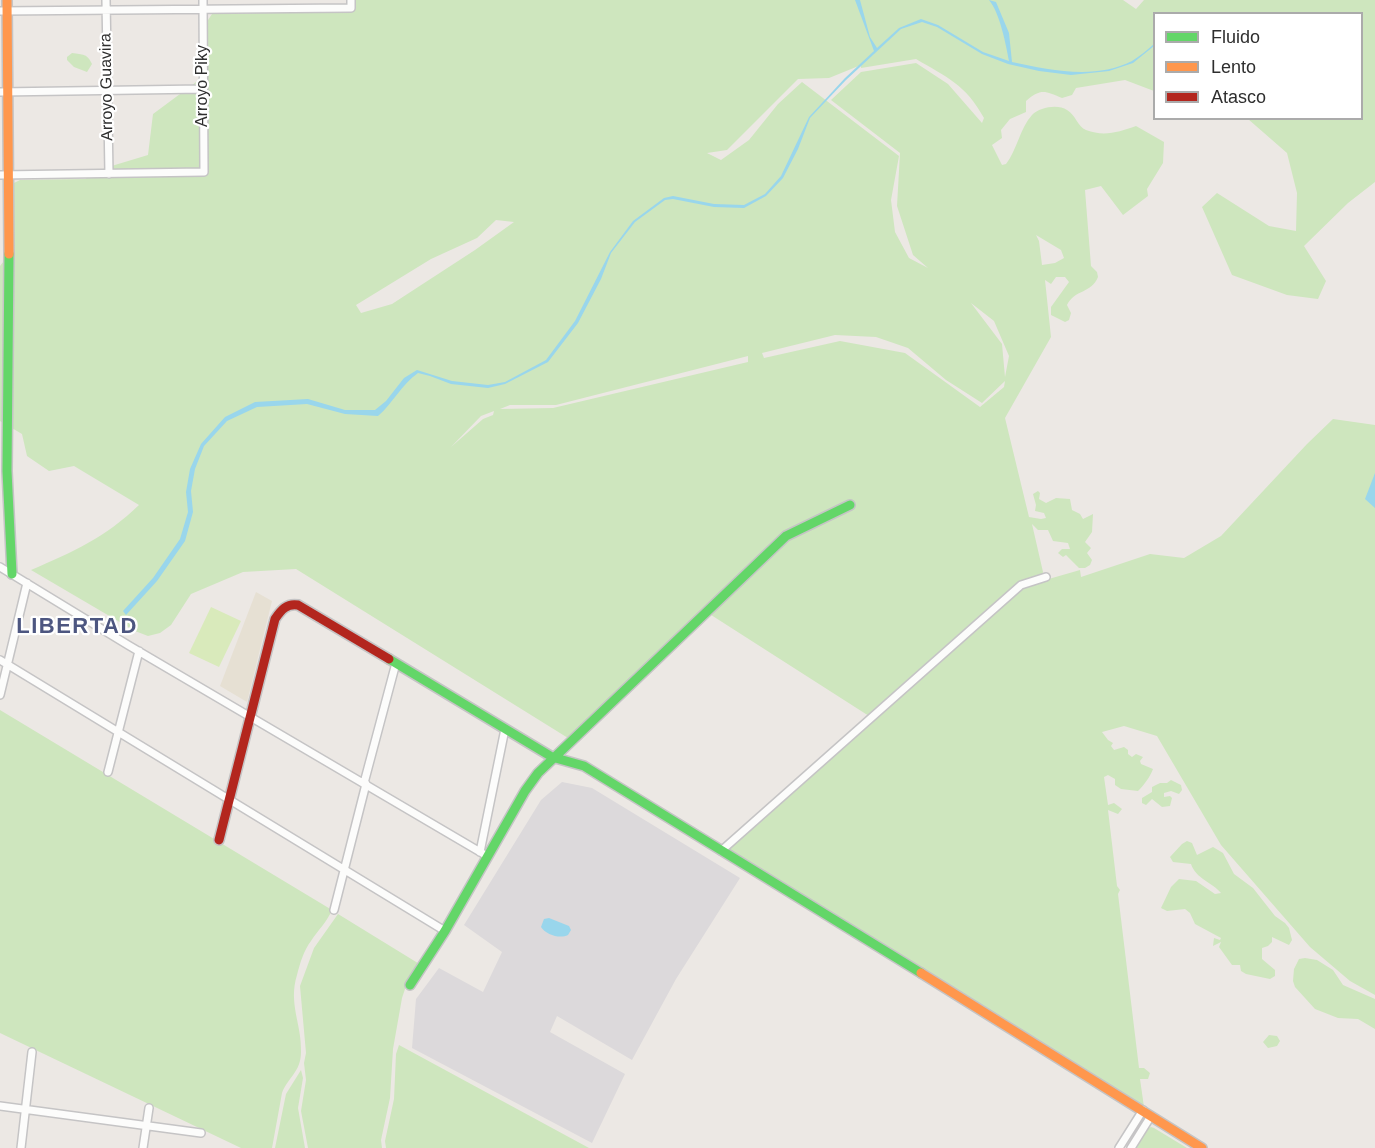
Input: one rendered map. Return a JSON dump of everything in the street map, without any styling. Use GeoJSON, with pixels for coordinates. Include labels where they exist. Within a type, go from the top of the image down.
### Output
{"type":"FeatureCollection","features":[{"type":"Feature","properties":{"kind":"street"},"geometry":{"type":"LineString","coordinates":[[7,0],[3,11],[4,257],[7,471],[12,574]]}},
{"type":"Feature","properties":{"kind":"street","name":"Arroyo Guavira"},"geometry":{"type":"LineString","coordinates":[[106,0],[109,174]]}},
{"type":"Feature","properties":{"kind":"street","name":"Arroyo Piky"},"geometry":{"type":"LineString","coordinates":[[109,174],[204,172],[203,0]]}},
{"type":"Feature","properties":{"kind":"street"},"geometry":{"type":"LineString","coordinates":[[3,11],[203,9],[351,4]]}},
{"type":"Feature","properties":{"kind":"street"},"geometry":{"type":"LineString","coordinates":[[4,92],[203,89]]}},
{"type":"Feature","properties":{"kind":"street"},"geometry":{"type":"LineString","coordinates":[[5,175],[109,174]]}},
{"type":"Feature","properties":{"kind":"street"},"geometry":{"type":"LineString","coordinates":[[410,985],[445,931],[483,854],[525,791],[552,757],[786,536],[850,505]]}},
{"type":"Feature","properties":{"kind":"street"},"geometry":{"type":"LineString","coordinates":[[0,567],[483,854]]}},
{"type":"Feature","properties":{"kind":"street"},"geometry":{"type":"LineString","coordinates":[[721,851],[1021,585],[1046,577]]}},
{"type":"Feature","properties":{"kind":"street"},"geometry":{"type":"LineString","coordinates":[[0,695],[27,584]]}},
{"type":"Feature","properties":{"kind":"street"},"geometry":{"type":"LineString","coordinates":[[219,840],[275,619],[279,612],[293,604],[298,605],[552,757],[584,766],[774,881],[1202,1148]]}},
{"type":"Feature","properties":{"kind":"street"},"geometry":{"type":"LineString","coordinates":[[108,772],[139,651]]}},
{"type":"Feature","properties":{"kind":"street"},"geometry":{"type":"LineString","coordinates":[[0,660],[445,931]]}},
{"type":"Feature","properties":{"kind":"street"},"geometry":{"type":"LineString","coordinates":[[334,910],[396,663]]}},
{"type":"Feature","properties":{"kind":"street"},"geometry":{"type":"LineString","coordinates":[[483,854],[505,729]]}},
{"type":"Feature","properties":{"kind":"street"},"geometry":{"type":"LineString","coordinates":[[21,1148],[33,1052]]}},
{"type":"Feature","properties":{"kind":"street"},"geometry":{"type":"LineString","coordinates":[[0,1106],[201,1133]]}},
{"type":"Feature","properties":{"kind":"street"},"geometry":{"type":"LineString","coordinates":[[143,1148],[148,1108]]}},
{"type":"Feature","properties":{"kind":"street"},"geometry":{"type":"LineString","coordinates":[[1119,1148],[1147,1113]]}},
{"type":"Feature","properties":{"kind":"street"},"geometry":{"type":"LineString","coordinates":[[1131,1148],[1147,1113]]}},
{"type":"Feature","properties":{"kind":"shaded area"},"geometry":{"type":"Polygon","coordinates":[[[256,592],[272,601],[247,702],[220,686],[256,592]]]}},
{"type":"Feature","properties":{"kind":"shaded area"},"geometry":{"type":"Polygon","coordinates":[[[562,782],[592,788],[740,878],[676,979],[632,1060],[557,1016],[550,1032],[625,1074],[592,1143],[412,1048],[416,999],[439,968],[483,992],[502,952],[464,925],[541,800],[562,782]]]}},
{"type":"Feature","properties":{"kind":"green space"},"geometry":{"type":"Polygon","coordinates":[[[354,0],[1123,0],[1136,9],[1144,0],[1375,0],[1375,182],[1348,203],[1304,246],[1326,281],[1318,299],[1287,295],[1232,275],[1202,207],[1217,193],[1269,226],[1296,231],[1297,193],[1287,153],[1249,120],[1363,120],[1363,12],[1153,12],[1153,91],[1125,80],[1076,88],[1072,95],[1062,98],[1040,92],[1026,101],[1026,112],[1010,119],[1001,130],[1002,138],[992,145],[1002,165],[1006,164],[1024,126],[1032,115],[1049,107],[1067,110],[1083,128],[1093,132],[1111,133],[1136,126],[1164,142],[1163,163],[1147,189],[1148,196],[1123,215],[1101,186],[1085,190],[1091,266],[1097,272],[1098,277],[1091,286],[1070,300],[1067,305],[1071,313],[1069,320],[1065,322],[1051,315],[1051,307],[1069,282],[1065,277],[1056,277],[1051,284],[1045,280],[1051,337],[1005,418],[1029,517],[1046,518],[1044,513],[1035,511],[1033,494],[1038,491],[1039,499],[1046,503],[1056,498],[1070,499],[1072,510],[1080,514],[1083,519],[1093,514],[1092,532],[1085,542],[1091,548],[1087,553],[1092,560],[1090,565],[1079,568],[1066,555],[1063,557],[1058,553],[1062,549],[1070,549],[1068,543],[1053,541],[1048,530],[1038,530],[1032,524],[1042,575],[1019,584],[869,716],[708,613],[788,539],[855,506],[853,501],[784,534],[568,738],[296,569],[243,572],[191,594],[171,625],[160,633],[148,636],[135,631],[31,570],[88,543],[114,526],[139,505],[74,466],[49,471],[27,456],[22,434],[0,421],[0,266],[7,257],[14,183],[20,180],[85,179],[105,168],[148,155],[153,114],[207,74],[208,20],[212,14],[351,11],[354,0]],[[916,59],[861,68],[861,65],[829,78],[798,79],[727,150],[707,153],[721,160],[749,140],[778,104],[802,82],[899,156],[891,200],[895,232],[909,258],[928,268],[913,255],[897,206],[900,153],[831,100],[861,72],[916,63],[948,84],[982,123],[984,118],[963,89],[916,59]],[[496,220],[477,238],[431,259],[356,305],[361,313],[392,304],[514,222],[496,220]],[[1036,235],[1042,265],[1055,263],[1064,258],[1061,250],[1036,235]],[[971,303],[1002,344],[1005,377],[1009,356],[994,321],[971,303]],[[835,335],[762,353],[764,358],[840,341],[905,353],[980,407],[1004,387],[1005,381],[982,403],[946,380],[908,348],[876,337],[835,335]],[[748,356],[556,405],[510,405],[500,409],[553,408],[748,362],[748,356]],[[494,411],[481,416],[451,447],[483,419],[493,415],[494,411]]]}},
{"type":"Feature","properties":{"kind":"green space"},"geometry":{"type":"Polygon","coordinates":[[[72,53],[88,58],[92,64],[87,72],[74,67],[67,60],[72,53]]]}},
{"type":"Feature","properties":{"kind":"green space"},"geometry":{"type":"Polygon","coordinates":[[[1333,419],[1375,425],[1375,995],[1350,981],[1310,947],[1221,845],[1157,736],[1124,726],[1102,732],[1113,743],[1111,746],[1114,750],[1124,747],[1132,757],[1136,754],[1143,757],[1141,764],[1153,769],[1147,781],[1138,791],[1121,789],[1115,785],[1115,779],[1108,775],[1104,777],[1108,805],[1114,803],[1122,809],[1118,814],[1108,810],[1117,886],[1120,890],[1118,894],[1139,1068],[1144,1068],[1150,1073],[1148,1079],[1140,1079],[1144,1107],[727,849],[1021,587],[1080,570],[1081,577],[1150,554],[1184,558],[1221,536],[1333,419]]]}},
{"type":"Feature","properties":{"kind":"green space"},"geometry":{"type":"Polygon","coordinates":[[[211,607],[241,621],[219,667],[189,653],[211,607]]]}},
{"type":"Feature","properties":{"kind":"green space"},"geometry":{"type":"Polygon","coordinates":[[[0,710],[332,910],[306,948],[297,975],[294,995],[301,1042],[300,1059],[297,1070],[282,1093],[272,1148],[241,1148],[0,1033],[0,710]]]}},
{"type":"Feature","properties":{"kind":"green space"},"geometry":{"type":"Polygon","coordinates":[[[1171,780],[1181,785],[1182,790],[1179,794],[1171,791],[1164,793],[1164,797],[1172,798],[1170,806],[1162,807],[1152,799],[1146,805],[1142,803],[1142,798],[1152,792],[1152,787],[1171,780]]]}},
{"type":"Feature","properties":{"kind":"green space"},"geometry":{"type":"Polygon","coordinates":[[[1187,841],[1192,843],[1197,855],[1213,847],[1223,853],[1234,874],[1253,888],[1275,916],[1289,928],[1292,940],[1289,945],[1272,937],[1272,942],[1262,948],[1262,959],[1275,970],[1275,976],[1270,979],[1246,974],[1241,971],[1240,965],[1232,965],[1219,947],[1221,942],[1213,946],[1214,938],[1220,940],[1221,938],[1195,924],[1190,913],[1185,909],[1167,911],[1161,908],[1171,887],[1179,879],[1196,881],[1215,894],[1221,893],[1200,877],[1191,864],[1173,862],[1170,857],[1187,841]]]}},
{"type":"Feature","properties":{"kind":"green space"},"geometry":{"type":"Polygon","coordinates":[[[338,914],[421,965],[407,983],[402,998],[393,1049],[390,1098],[381,1140],[382,1148],[308,1148],[301,1111],[306,1080],[304,1063],[306,1053],[300,986],[314,948],[338,914]]]}},
{"type":"Feature","properties":{"kind":"green space"},"geometry":{"type":"Polygon","coordinates":[[[1299,959],[1317,960],[1333,970],[1343,985],[1375,999],[1375,1029],[1358,1019],[1338,1018],[1315,1009],[1295,987],[1293,981],[1294,969],[1299,959]]]}},
{"type":"Feature","properties":{"kind":"green space"},"geometry":{"type":"Polygon","coordinates":[[[1269,1035],[1277,1036],[1280,1041],[1277,1046],[1268,1048],[1263,1042],[1269,1035]]]}},
{"type":"Feature","properties":{"kind":"green space"},"geometry":{"type":"Polygon","coordinates":[[[399,1045],[589,1148],[386,1148],[385,1141],[394,1099],[396,1054],[399,1045]]]}},
{"type":"Feature","properties":{"kind":"green space"},"geometry":{"type":"Polygon","coordinates":[[[301,1070],[303,1078],[298,1108],[305,1148],[275,1148],[286,1094],[301,1070]]]}},
{"type":"Feature","properties":{"kind":"green space"},"geometry":{"type":"Polygon","coordinates":[[[1151,1127],[1187,1148],[1134,1148],[1146,1129],[1151,1127]]]}},
{"type":"Feature","properties":{"kind":"water"},"geometry":{"type":"Polygon","coordinates":[[[855,0],[860,0],[870,37],[877,48],[899,28],[921,19],[938,25],[983,52],[1009,61],[999,21],[989,0],[996,2],[1009,33],[1012,62],[1072,72],[1088,72],[1118,67],[1132,61],[1153,45],[1133,63],[1109,71],[1071,75],[1008,64],[982,54],[937,27],[922,22],[901,29],[846,80],[810,118],[783,178],[766,196],[744,208],[714,207],[673,199],[665,200],[635,222],[611,253],[601,279],[578,323],[548,362],[505,384],[488,388],[451,384],[418,373],[378,416],[345,414],[307,404],[257,407],[227,421],[204,446],[195,469],[191,491],[193,512],[185,541],[157,581],[126,615],[123,611],[153,578],[180,539],[188,512],[186,492],[190,469],[201,444],[225,417],[255,402],[308,399],[345,410],[375,410],[386,401],[404,378],[417,370],[452,381],[488,385],[505,382],[546,360],[575,321],[610,252],[633,221],[664,198],[673,196],[714,204],[744,205],[765,194],[781,176],[809,117],[874,51],[855,0]]]}},
{"type":"Feature","properties":{"kind":"water"},"geometry":{"type":"Polygon","coordinates":[[[1375,473],[1375,508],[1365,499],[1375,473]]]}},
{"type":"Feature","properties":{"kind":"water"},"geometry":{"type":"Polygon","coordinates":[[[549,918],[569,926],[571,930],[568,935],[557,936],[543,930],[541,927],[544,919],[549,918]]]}},
{"type":"Feature","properties":{"kind":"traffic: fast"},"geometry":{"type":"LineString","coordinates":[[9,254],[7,471],[12,574]]}},
{"type":"Feature","properties":{"kind":"traffic: fast"},"geometry":{"type":"LineString","coordinates":[[410,985],[445,931],[525,791],[538,773],[786,536],[850,505]]}},
{"type":"Feature","properties":{"kind":"traffic: fast"},"geometry":{"type":"LineString","coordinates":[[389,659],[552,757],[584,766],[921,973]]}},
{"type":"Feature","properties":{"kind":"traffic: slow"},"geometry":{"type":"LineString","coordinates":[[7,0],[9,254]]}},
{"type":"Feature","properties":{"kind":"traffic: slow"},"geometry":{"type":"LineString","coordinates":[[921,973],[1202,1148]]}},
{"type":"Feature","properties":{"kind":"traffic: jam"},"geometry":{"type":"LineString","coordinates":[[219,840],[275,619],[282,610],[287,606],[298,605],[389,659]]}},
{"type":"Feature","properties":{"kind":"district","name":"LIBERTAD"},"geometry":{"type":"Point","coordinates":[77,627]}}]}
